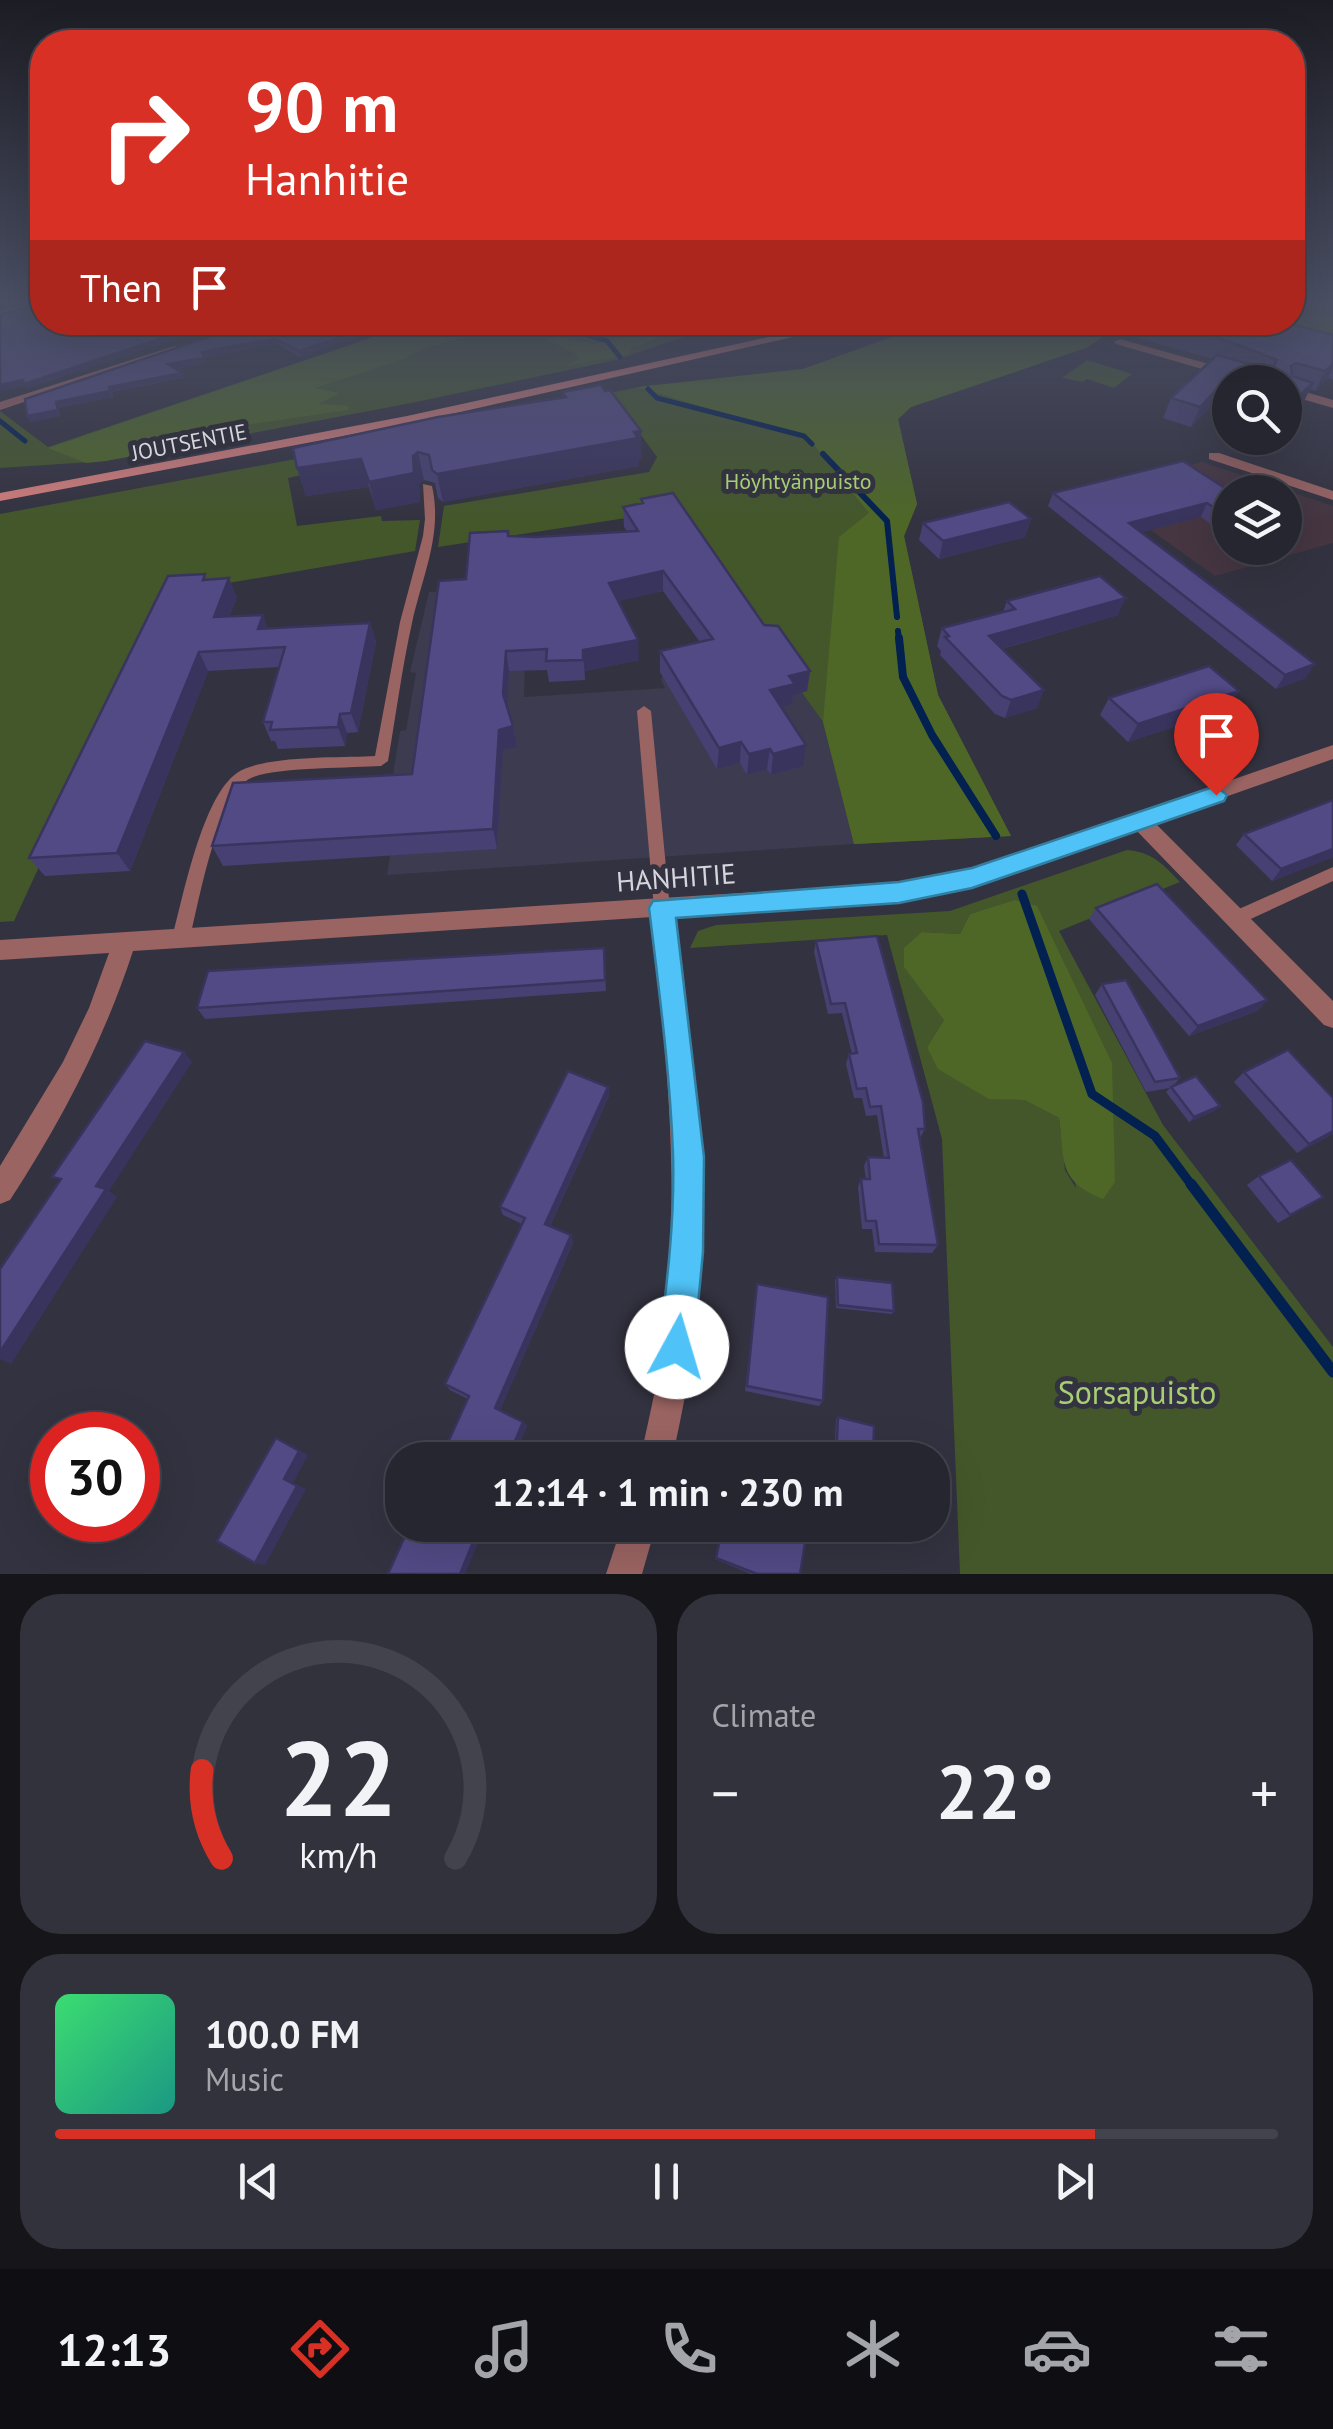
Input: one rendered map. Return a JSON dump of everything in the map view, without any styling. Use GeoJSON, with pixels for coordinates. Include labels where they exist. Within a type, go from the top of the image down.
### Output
{"type":"FeatureCollection","features":[{"type":"Feature","properties":{"kind":"main road","name":"JOUTSENTIE"},"geometry":{"type":"LineString","coordinates":[[0,497],[371,427],[613,374]]}},
{"type":"Feature","properties":{"kind":"street"},"geometry":{"type":"LineString","coordinates":[[0,406],[96,374]]}},
{"type":"Feature","properties":{"kind":"street"},"geometry":{"type":"LineString","coordinates":[[1302,395],[1333,404]]}},
{"type":"Feature","properties":{"kind":"street"},"geometry":{"type":"LineString","coordinates":[[1214,456],[1333,496]]}},
{"type":"Feature","properties":{"kind":"street","name":"HANHITIE"},"geometry":{"type":"LineString","coordinates":[[0,950],[899,892],[972,878],[1333,752]]}},
{"type":"Feature","properties":{"kind":"street"},"geometry":{"type":"LineString","coordinates":[[1141,822],[1333,1017]]}},
{"type":"Feature","properties":{"kind":"street"},"geometry":{"type":"LineString","coordinates":[[661,1442],[668,1414],[685,1272],[688,1157],[662,908]]}},
{"type":"Feature","properties":{"kind":"street"},"geometry":{"type":"LineString","coordinates":[[0,1190],[31,1145],[92,1035],[124,942]]}},
{"type":"Feature","properties":{"kind":"street"},"geometry":{"type":"LineString","coordinates":[[624,1574],[634,1542]]}},
{"type":"Feature","properties":{"kind":"lane"},"geometry":{"type":"LineString","coordinates":[[181,938],[224,797],[244,775],[268,769],[380,761],[406,623],[430,524],[433,504],[427,486]]}},
{"type":"Feature","properties":{"kind":"lane"},"geometry":{"type":"LineString","coordinates":[[644,711],[662,908]]}},
{"type":"Feature","properties":{"kind":"lane"},"geometry":{"type":"LineString","coordinates":[[1236,918],[1333,874]]}},
{"type":"Feature","properties":{"kind":"shaded area"},"geometry":{"type":"Polygon","coordinates":[[[1202,462],[1241,475],[1212,475],[1212,565],[1254,565],[1215,576],[1093,489],[1202,462]]]}},
{"type":"Feature","properties":{"kind":"shaded area"},"geometry":{"type":"Polygon","coordinates":[[[1302,496],[1333,506],[1333,543],[1302,552],[1302,496]]]}},
{"type":"Feature","properties":{"kind":"shaded area"},"geometry":{"type":"Polygon","coordinates":[[[527,588],[524,697],[665,688],[661,680],[664,670],[767,644],[823,722],[854,844],[387,875],[403,774],[393,774],[400,731],[406,730],[416,673],[410,672],[429,592],[527,588]]]}},
{"type":"Feature","properties":{"kind":"green space"},"geometry":{"type":"Polygon","coordinates":[[[263,374],[547,374],[105,461],[0,468],[0,411],[48,447],[263,374]]]}},
{"type":"Feature","properties":{"kind":"green space"},"geometry":{"type":"Polygon","coordinates":[[[264,374],[356,374],[315,388],[339,393],[319,404],[348,406],[348,410],[252,424],[220,431],[201,444],[105,461],[86,463],[48,448],[264,374]]]}},
{"type":"Feature","properties":{"kind":"green space","name":"Höyhtyänpuisto"},"geometry":{"type":"Polygon","coordinates":[[[753,374],[1008,374],[911,407],[898,419],[917,504],[904,536],[938,695],[1011,836],[854,844],[823,722],[767,644],[684,509],[438,547],[444,506],[649,472],[657,457],[620,406],[288,478],[297,526],[381,516],[382,521],[420,520],[415,551],[165,594],[14,921],[0,922],[0,514],[306,457],[638,387],[753,374]]]}},
{"type":"Feature","properties":{"kind":"green space"},"geometry":{"type":"Polygon","coordinates":[[[753,374],[1008,374],[911,407],[898,419],[917,504],[904,536],[938,695],[1011,836],[854,844],[823,722],[839,537],[869,513],[810,440],[638,387],[753,374]]]}},
{"type":"Feature","properties":{"kind":"green space"},"geometry":{"type":"Polygon","coordinates":[[[1067,374],[1131,374],[1114,388],[1087,379],[1083,382],[1062,378],[1067,374]]]}},
{"type":"Feature","properties":{"kind":"green space","name":"Sorsapuisto"},"geometry":{"type":"Polygon","coordinates":[[[1127,850],[1156,860],[1180,882],[1059,931],[1163,1125],[1333,1347],[1333,1574],[960,1574],[942,1139],[887,935],[690,948],[698,931],[716,925],[950,911],[1127,850]],[[1014,900],[970,914],[960,934],[922,932],[944,1020],[927,1047],[989,1098],[1024,1100],[1059,1118],[1065,1170],[1076,1188],[1014,900]]]}},
{"type":"Feature","properties":{"kind":"green space"},"geometry":{"type":"Polygon","coordinates":[[[1014,900],[1037,906],[1112,1063],[1115,1182],[1103,1199],[1070,1177],[1063,1158],[1059,1118],[1024,1100],[989,1099],[938,1069],[927,1047],[944,1020],[904,967],[904,948],[922,932],[960,934],[970,914],[1014,900]]]}},
{"type":"Feature","properties":{"kind":"building"},"geometry":{"type":"Polygon","coordinates":[[[0,374],[53,374],[24,384],[23,380],[0,385],[0,374]]]}},
{"type":"Feature","properties":{"kind":"building"},"geometry":{"type":"Polygon","coordinates":[[[98,374],[174,374],[109,387],[110,391],[56,402],[58,410],[27,416],[25,399],[98,374]]]}},
{"type":"Feature","properties":{"kind":"building"},"geometry":{"type":"Polygon","coordinates":[[[1196,374],[1212,374],[1212,394],[1200,407],[1171,398],[1196,374]]]}},
{"type":"Feature","properties":{"kind":"building"},"geometry":{"type":"Polygon","coordinates":[[[1302,379],[1313,383],[1302,394],[1302,379]]]}},
{"type":"Feature","properties":{"kind":"building"},"geometry":{"type":"Polygon","coordinates":[[[601,385],[605,391],[610,390],[641,431],[634,432],[638,438],[437,474],[432,470],[429,455],[418,452],[413,456],[414,473],[369,482],[361,459],[297,468],[293,448],[438,417],[566,397],[562,392],[601,385]]]}},
{"type":"Feature","properties":{"kind":"building"},"geometry":{"type":"Polygon","coordinates":[[[1183,461],[1212,480],[1212,506],[1207,503],[1129,523],[1315,664],[1285,675],[1053,493],[1183,461]]]}},
{"type":"Feature","properties":{"kind":"building"},"geometry":{"type":"Polygon","coordinates":[[[673,493],[764,625],[778,626],[810,671],[789,676],[795,684],[770,690],[806,745],[773,754],[770,749],[749,754],[741,742],[719,748],[660,651],[713,639],[663,571],[609,583],[638,640],[583,650],[583,660],[546,661],[547,649],[506,651],[503,694],[513,726],[499,730],[493,829],[212,846],[233,783],[412,774],[439,581],[466,579],[470,533],[508,531],[508,536],[537,537],[638,531],[623,507],[673,493]]]}},
{"type":"Feature","properties":{"kind":"building"},"geometry":{"type":"Polygon","coordinates":[[[1009,502],[1031,519],[943,541],[923,523],[1009,502]]]}},
{"type":"Feature","properties":{"kind":"building"},"geometry":{"type":"Polygon","coordinates":[[[205,574],[203,580],[229,578],[214,617],[263,615],[258,629],[370,623],[351,713],[340,714],[338,727],[270,730],[272,722],[263,722],[285,647],[199,652],[117,853],[29,858],[168,576],[205,574]]]}},
{"type":"Feature","properties":{"kind":"building"},"geometry":{"type":"Polygon","coordinates":[[[1100,576],[1126,598],[989,636],[1044,690],[1011,700],[1002,696],[945,637],[949,636],[942,628],[1015,609],[1007,601],[1100,576]]]}},
{"type":"Feature","properties":{"kind":"building"},"geometry":{"type":"Polygon","coordinates":[[[1209,666],[1239,691],[1138,724],[1109,698],[1209,666]]]}},
{"type":"Feature","properties":{"kind":"building"},"geometry":{"type":"Polygon","coordinates":[[[1333,800],[1333,849],[1281,869],[1244,834],[1333,800]]]}},
{"type":"Feature","properties":{"kind":"building"},"geometry":{"type":"Polygon","coordinates":[[[1157,884],[1267,1000],[1198,1026],[1096,908],[1157,884]]]}},
{"type":"Feature","properties":{"kind":"building"},"geometry":{"type":"Polygon","coordinates":[[[877,936],[923,1102],[925,1129],[918,1129],[938,1245],[879,1244],[876,1221],[866,1221],[861,1179],[870,1179],[868,1157],[889,1158],[881,1106],[870,1107],[866,1088],[857,1089],[849,1054],[857,1053],[845,1003],[831,1004],[816,941],[877,936]]]}},
{"type":"Feature","properties":{"kind":"building"},"geometry":{"type":"Polygon","coordinates":[[[604,948],[605,980],[197,1008],[208,971],[604,948]]]}},
{"type":"Feature","properties":{"kind":"building"},"geometry":{"type":"Polygon","coordinates":[[[1126,980],[1180,1078],[1155,1082],[1102,984],[1126,980]]]}},
{"type":"Feature","properties":{"kind":"building"},"geometry":{"type":"Polygon","coordinates":[[[145,1041],[184,1052],[96,1186],[106,1189],[0,1352],[0,1269],[61,1179],[52,1177],[145,1041]]]}},
{"type":"Feature","properties":{"kind":"building"},"geometry":{"type":"Polygon","coordinates":[[[1288,1050],[1333,1098],[1333,1131],[1309,1144],[1244,1072],[1288,1050]]]}},
{"type":"Feature","properties":{"kind":"building"},"geometry":{"type":"Polygon","coordinates":[[[568,1071],[608,1087],[545,1224],[571,1235],[495,1408],[523,1422],[515,1442],[448,1442],[469,1396],[445,1384],[525,1218],[500,1207],[568,1071]]]}},
{"type":"Feature","properties":{"kind":"building"},"geometry":{"type":"Polygon","coordinates":[[[1196,1076],[1220,1106],[1194,1117],[1171,1087],[1196,1076]]]}},
{"type":"Feature","properties":{"kind":"building"},"geometry":{"type":"Polygon","coordinates":[[[1291,1160],[1323,1197],[1290,1215],[1259,1176],[1291,1160]]]}},
{"type":"Feature","properties":{"kind":"building"},"geometry":{"type":"Polygon","coordinates":[[[837,1277],[892,1283],[894,1311],[838,1305],[837,1277]]]}},
{"type":"Feature","properties":{"kind":"building"},"geometry":{"type":"Polygon","coordinates":[[[757,1284],[828,1297],[823,1401],[747,1386],[757,1284]]]}},
{"type":"Feature","properties":{"kind":"building"},"geometry":{"type":"Polygon","coordinates":[[[838,1417],[874,1426],[874,1442],[837,1442],[838,1417]]]}},
{"type":"Feature","properties":{"kind":"building"},"geometry":{"type":"Polygon","coordinates":[[[276,1438],[299,1451],[284,1479],[297,1486],[255,1563],[217,1541],[276,1438]]]}},
{"type":"Feature","properties":{"kind":"building"},"geometry":{"type":"Polygon","coordinates":[[[402,1542],[473,1542],[460,1574],[388,1574],[402,1542]]]}},
{"type":"Feature","properties":{"kind":"building"},"geometry":{"type":"Polygon","coordinates":[[[719,1542],[805,1542],[800,1574],[757,1574],[716,1558],[719,1542]]]}},
{"type":"Feature","properties":{"kind":"waterway"},"geometry":{"type":"LineString","coordinates":[[648,389],[657,398],[804,436],[812,444]]}},
{"type":"Feature","properties":{"kind":"waterway"},"geometry":{"type":"LineString","coordinates":[[0,421],[25,441]]}},
{"type":"Feature","properties":{"kind":"waterway"},"geometry":{"type":"LineString","coordinates":[[823,454],[887,521],[897,617]]}},
{"type":"Feature","properties":{"kind":"waterway"},"geometry":{"type":"LineString","coordinates":[[898,631],[899,640]]}},
{"type":"Feature","properties":{"kind":"waterway"},"geometry":{"type":"LineString","coordinates":[[899,638],[903,677],[932,735],[996,836]]}},
{"type":"Feature","properties":{"kind":"waterway"},"geometry":{"type":"LineString","coordinates":[[1022,894],[1092,1094],[1155,1136],[1193,1187]]}},
{"type":"Feature","properties":{"kind":"waterway"},"geometry":{"type":"LineString","coordinates":[[1191,1184],[1333,1372]]}},
{"type":"Feature","properties":{"kind":"route"},"geometry":{"type":"LineString","coordinates":[[677,1347],[687,1252],[688,1157],[662,908],[899,892],[972,878],[1216,795]]}}]}
